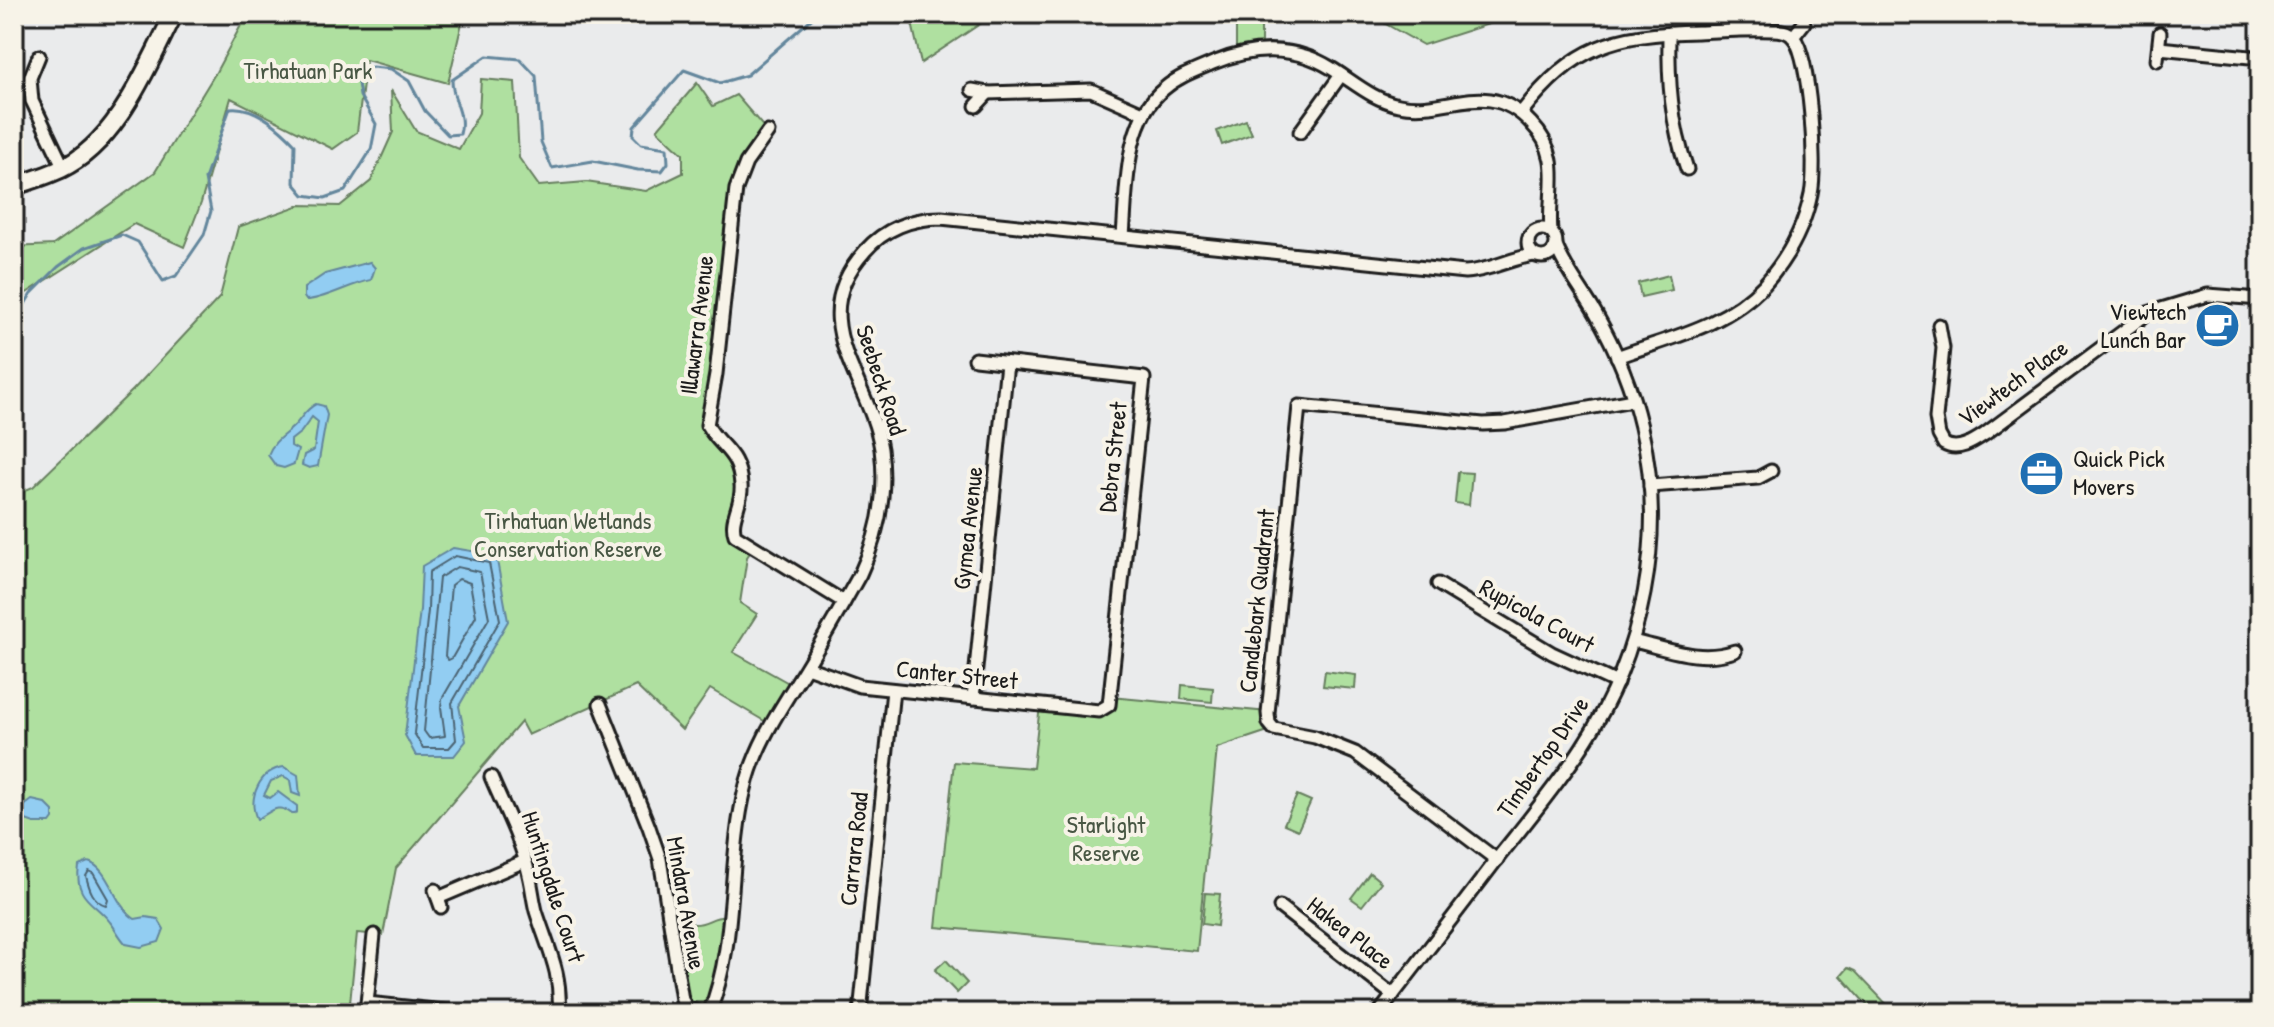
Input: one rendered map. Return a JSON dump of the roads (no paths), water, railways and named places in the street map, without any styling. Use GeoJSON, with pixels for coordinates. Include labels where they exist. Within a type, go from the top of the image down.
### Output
{"type":"FeatureCollection","features":[{"type":"Feature","properties":{"kind":"street"},"geometry":{"type":"LineString","coordinates":[[14,186],[64,168],[99,140],[126,108],[174,14]]}},
{"type":"Feature","properties":{"kind":"street"},"geometry":{"type":"LineString","coordinates":[[1793,37],[1804,23]]}},
{"type":"Feature","properties":{"kind":"street"},"geometry":{"type":"LineString","coordinates":[[1123,236],[1132,150],[1143,113],[1156,96],[1172,83],[1244,53],[1268,50],[1295,53],[1318,61],[1377,98],[1400,105],[1429,106],[1464,98],[1483,98],[1521,113],[1549,80],[1590,51],[1626,38],[1669,33],[1784,31],[1793,37],[1801,56],[1814,136],[1811,194],[1793,245],[1761,288],[1727,315],[1617,357]]}},
{"type":"Feature","properties":{"kind":"street"},"geometry":{"type":"LineString","coordinates":[[1669,33],[1669,98],[1687,169]]}},
{"type":"Feature","properties":{"kind":"street"},"geometry":{"type":"LineString","coordinates":[[2160,33],[2158,54],[2260,58]]}},
{"type":"Feature","properties":{"kind":"street"},"geometry":{"type":"LineString","coordinates":[[39,56],[30,78],[32,101],[64,168]]}},
{"type":"Feature","properties":{"kind":"street"},"geometry":{"type":"LineString","coordinates":[[1300,132],[1341,75]]}},
{"type":"Feature","properties":{"kind":"street"},"geometry":{"type":"LineString","coordinates":[[972,90],[988,93],[1085,89],[1143,113]]}},
{"type":"Feature","properties":{"kind":"street"},"geometry":{"type":"LineString","coordinates":[[976,106],[988,93]]}},
{"type":"Feature","properties":{"kind":"street","name":"Timbertop Drive"},"geometry":{"type":"LineString","coordinates":[[1379,1013],[1576,757],[1597,723],[1633,641],[1648,562],[1650,486],[1641,426],[1617,357],[1595,313],[1564,267],[1556,238],[1551,232],[1552,159],[1541,134],[1521,113]]}},
{"type":"Feature","properties":{"kind":"street","name":"Illawarra Avenue"},"geometry":{"type":"LineString","coordinates":[[768,132],[746,163],[736,189],[716,374],[707,422],[709,429],[728,448],[738,468],[741,489],[732,524],[735,535],[844,602]]}},
{"type":"Feature","properties":{"kind":"street"},"geometry":{"type":"LineString","coordinates":[[1516,257],[1549,211]]}},
{"type":"Feature","properties":{"kind":"street","name":"Seebeck Road"},"geometry":{"type":"LineString","coordinates":[[709,1013],[723,966],[740,813],[749,772],[771,725],[844,602],[872,547],[883,497],[883,467],[875,423],[867,399],[845,357],[839,330],[842,289],[870,245],[888,232],[914,221],[932,218],[1465,272],[1487,269],[1516,257],[1540,256]]}},
{"type":"Feature","properties":{"kind":"street"},"geometry":{"type":"LineString","coordinates":[[1532,236],[1544,229],[1551,232]]}},
{"type":"Feature","properties":{"kind":"street"},"geometry":{"type":"LineString","coordinates":[[1532,236],[1540,256],[1556,246]]}},
{"type":"Feature","properties":{"kind":"street","name":"Timbertop Drive"},"geometry":{"type":"LineString","coordinates":[[1540,256],[1564,267]]}},
{"type":"Feature","properties":{"kind":"street","name":"Viewtech Place"},"geometry":{"type":"LineString","coordinates":[[1939,325],[1943,348],[1937,425],[1944,444],[1955,447],[1974,442],[2148,313],[2208,295],[2260,299]]}},
{"type":"Feature","properties":{"kind":"street","name":"Debra Street"},"geometry":{"type":"LineString","coordinates":[[975,359],[1144,378],[1111,697],[1106,709]]}},
{"type":"Feature","properties":{"kind":"street","name":"Gymea Avenue"},"geometry":{"type":"LineString","coordinates":[[973,698],[1007,363]]}},
{"type":"Feature","properties":{"kind":"street","name":"Candlebark Quadrant"},"geometry":{"type":"LineString","coordinates":[[1497,860],[1355,753],[1315,737],[1276,729],[1269,722],[1296,402],[1490,424],[1633,400]]}},
{"type":"Feature","properties":{"kind":"street"},"geometry":{"type":"LineString","coordinates":[[1650,486],[1758,478],[1771,471]]}},
{"type":"Feature","properties":{"kind":"street","name":"Rupicola Court"},"geometry":{"type":"LineString","coordinates":[[1438,584],[1552,653],[1617,683]]}},
{"type":"Feature","properties":{"kind":"street"},"geometry":{"type":"LineString","coordinates":[[1633,641],[1700,657],[1718,657],[1735,651]]}},
{"type":"Feature","properties":{"kind":"street","name":"Canter Street"},"geometry":{"type":"LineString","coordinates":[[807,667],[848,683],[893,690],[1099,711],[1106,709]]}},
{"type":"Feature","properties":{"kind":"street","name":"Carrara Road"},"geometry":{"type":"LineString","coordinates":[[860,1013],[893,690]]}},
{"type":"Feature","properties":{"kind":"street","name":"Mindara Avenue"},"geometry":{"type":"LineString","coordinates":[[600,704],[660,859],[682,1000],[687,1008],[700,1013]]}},
{"type":"Feature","properties":{"kind":"street","name":"Huntingdale Court"},"geometry":{"type":"LineString","coordinates":[[490,777],[525,861],[536,911],[558,971],[559,1013]]}},
{"type":"Feature","properties":{"kind":"street"},"geometry":{"type":"LineString","coordinates":[[438,898],[525,861]]}},
{"type":"Feature","properties":{"kind":"street","name":"Hakea Place"},"geometry":{"type":"LineString","coordinates":[[1280,907],[1393,995]]}},
{"type":"Feature","properties":{"kind":"street"},"geometry":{"type":"LineString","coordinates":[[374,935],[366,1008],[464,1013]]}},
{"type":"Feature","properties":{"kind":"water"},"geometry":{"type":"Polygon","coordinates":[[[370,262],[375,268],[371,280],[320,297],[306,300],[304,297],[304,288],[325,274],[370,262]]]}},
{"type":"Feature","properties":{"kind":"water"},"geometry":{"type":"Polygon","coordinates":[[[316,404],[324,406],[327,415],[318,466],[309,468],[302,465],[304,455],[314,450],[318,422],[312,417],[291,440],[291,446],[298,450],[294,464],[284,468],[276,466],[268,455],[271,450],[316,404]]]}},
{"type":"Feature","properties":{"kind":"water"},"geometry":{"type":"Polygon","coordinates":[[[453,548],[496,555],[508,621],[459,706],[466,741],[454,756],[416,756],[405,735],[420,610],[422,566],[453,548]]]}},
{"type":"Feature","properties":{"kind":"water"},"geometry":{"type":"Polygon","coordinates":[[[284,767],[298,775],[300,796],[292,793],[290,780],[283,776],[271,781],[264,795],[270,798],[278,792],[297,806],[297,812],[292,814],[277,809],[257,819],[254,802],[258,786],[268,773],[284,767]]]}},
{"type":"Feature","properties":{"kind":"water"},"geometry":{"type":"Polygon","coordinates":[[[32,800],[45,803],[53,811],[50,823],[23,819],[24,806],[32,800]]]}},
{"type":"Feature","properties":{"kind":"water"},"geometry":{"type":"Polygon","coordinates":[[[88,862],[101,871],[122,905],[135,919],[158,919],[164,929],[159,942],[141,947],[126,944],[83,893],[78,877],[79,866],[88,862]]]}},
{"type":"Feature","properties":{"kind":"waterway"},"geometry":{"type":"LineString","coordinates":[[14,453],[18,436],[15,321],[31,294],[58,267],[84,248],[122,235],[138,242],[163,281],[176,276],[204,235],[211,211],[205,179],[230,108],[248,110],[266,118],[282,131],[295,144],[294,183],[304,195],[325,198],[345,191],[371,150],[376,124],[360,96],[357,77],[372,67],[391,69],[409,81],[425,111],[448,135],[460,134],[461,120],[452,80],[487,56],[520,59],[536,76],[541,142],[552,168],[593,161],[638,170],[662,171],[668,163],[667,148],[641,144],[633,136],[634,127],[684,70],[720,83],[747,75],[817,14]]}},
{"type":"Feature","properties":{"kind":"place","name":"Viewtech Lunch Bar"},"geometry":{"type":"Point","coordinates":[2217,326]}},
{"type":"Feature","properties":{"kind":"place","name":"Quick Pick Movers"},"geometry":{"type":"Point","coordinates":[2042,473]}},
{"type":"Feature","properties":{"kind":"park label","name":"Tirhatuan Park"},"geometry":{"type":"Point","coordinates":[308,71]}},
{"type":"Feature","properties":{"kind":"park label","name":"Tirhatuan Wetlands Conservation Reserve"},"geometry":{"type":"Point","coordinates":[568,535]}},
{"type":"Feature","properties":{"kind":"park label","name":"Starlight Reserve"},"geometry":{"type":"Point","coordinates":[1106,839]}}]}
